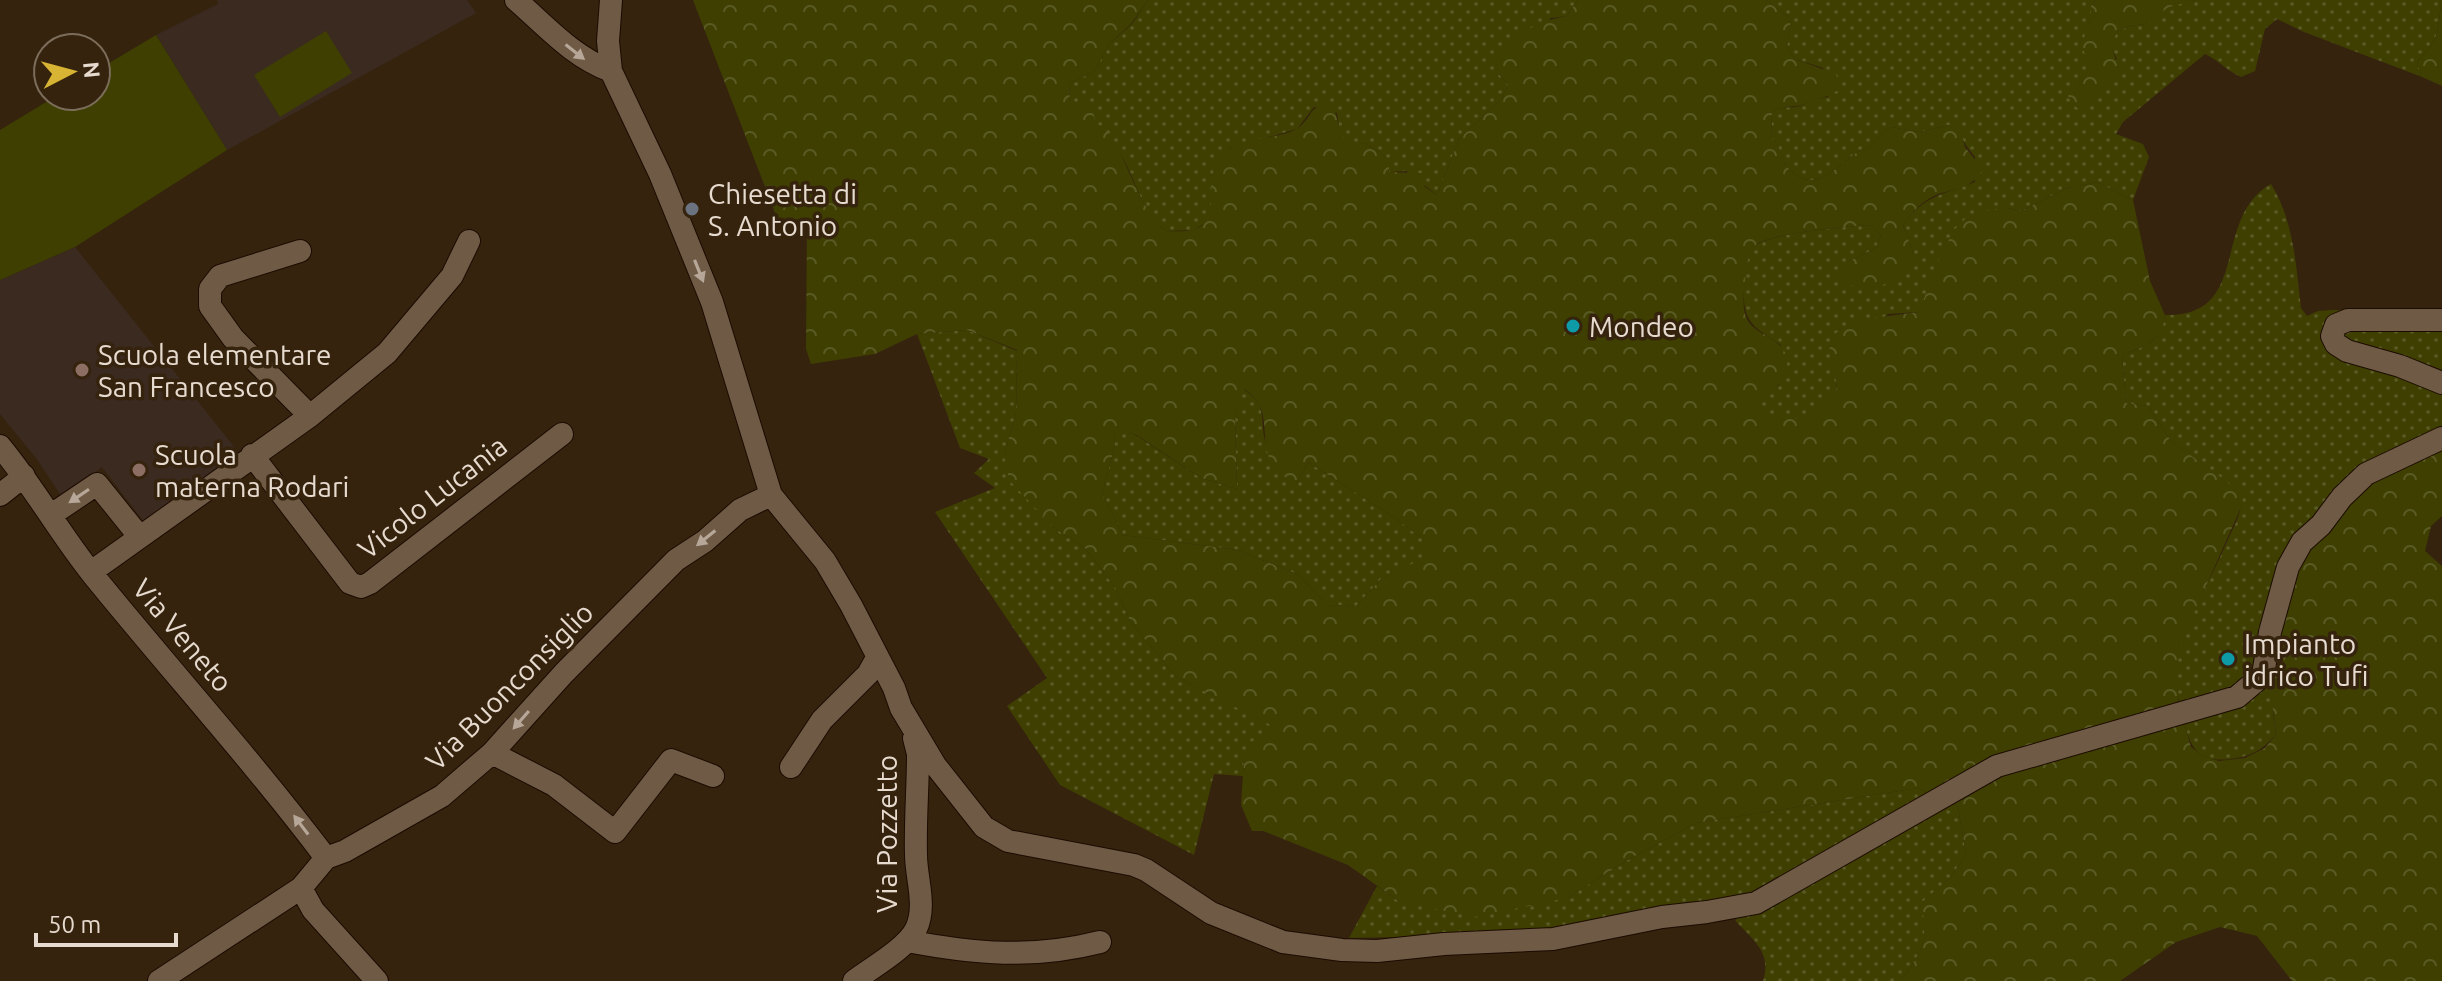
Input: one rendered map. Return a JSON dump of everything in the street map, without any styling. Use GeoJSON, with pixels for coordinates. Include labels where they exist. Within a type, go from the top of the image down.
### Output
{"type":"FeatureCollection","features":[{"type":"Feature","properties":{"kind":"street"},"geometry":{"type":"LineString","coordinates":[[516,0],[569,48],[590,63],[611,71]]}},
{"type":"Feature","properties":{"kind":"street"},"geometry":{"type":"LineString","coordinates":[[611,0],[608,41],[611,71],[660,174],[712,302],[771,495],[825,561],[935,765],[984,827],[1008,841],[1115,861],[1146,870],[1211,913],[1283,942],[1377,951],[1444,944],[1553,939],[1662,917],[1756,903],[1997,766],[2237,697],[2263,675],[2288,567],[2302,542],[2366,474],[2442,438]]}},
{"type":"Feature","properties":{"kind":"street"},"geometry":{"type":"LineString","coordinates":[[91,572],[310,416],[387,353],[452,276],[469,241]]}},
{"type":"Feature","properties":{"kind":"street"},"geometry":{"type":"LineString","coordinates":[[300,251],[220,276],[210,289],[210,306],[233,338],[310,416]]}},
{"type":"Feature","properties":{"kind":"street"},"geometry":{"type":"LineString","coordinates":[[2442,320],[2348,320],[2336,325],[2332,336],[2336,344],[2347,351],[2400,366],[2442,383]]}},
{"type":"Feature","properties":{"kind":"street","name":"Vicolo Lucania"},"geometry":{"type":"LineString","coordinates":[[252,455],[350,583],[361,587],[562,434]]}},
{"type":"Feature","properties":{"kind":"street","name":"Via Veneto"},"geometry":{"type":"LineString","coordinates":[[0,446],[91,572],[276,792],[326,858]]}},
{"type":"Feature","properties":{"kind":"street"},"geometry":{"type":"LineString","coordinates":[[0,495],[24,476]]}},
{"type":"Feature","properties":{"kind":"street"},"geometry":{"type":"LineString","coordinates":[[51,515],[97,484],[139,536]]}},
{"type":"Feature","properties":{"kind":"street","name":"Via Buonconsiglio"},"geometry":{"type":"LineString","coordinates":[[159,981],[301,888],[326,858],[345,851],[442,796],[492,753],[564,673],[676,560],[705,541],[740,510],[771,495]]}},
{"type":"Feature","properties":{"kind":"street"},"geometry":{"type":"LineString","coordinates":[[791,767],[822,720],[868,674],[877,658]]}},
{"type":"Feature","properties":{"kind":"street","name":"Via Pozzetto"},"geometry":{"type":"LineString","coordinates":[[854,981],[907,941],[916,929],[921,902],[916,856],[918,754],[911,725]]}},
{"type":"Feature","properties":{"kind":"street"},"geometry":{"type":"LineString","coordinates":[[492,753],[554,785],[615,832],[671,760],[713,776]]}},
{"type":"Feature","properties":{"kind":"street"},"geometry":{"type":"LineString","coordinates":[[301,888],[313,910],[377,981]]}},
{"type":"Feature","properties":{"kind":"street","name":"Via Pozzetto"},"geometry":{"type":"LineString","coordinates":[[907,941],[980,953],[1013,954],[1073,949],[1100,942]]}},
{"type":"Feature","properties":{"kind":"shaded area"},"geometry":{"type":"Polygon","coordinates":[[[217,0],[467,0],[476,13],[227,150],[156,35],[218,4],[217,0]]]}},
{"type":"Feature","properties":{"kind":"shaded area"},"geometry":{"type":"Polygon","coordinates":[[[75,247],[239,453],[147,526],[102,467],[62,497],[36,458],[0,414],[0,280],[75,247]]]}},
{"type":"Feature","properties":{"kind":"green space"},"geometry":{"type":"Polygon","coordinates":[[[693,0],[1148,0],[1131,24],[1109,44],[1095,71],[1069,84],[1070,102],[1083,101],[1093,112],[1096,123],[1114,142],[1155,220],[1166,231],[1179,231],[1200,227],[1209,216],[1213,174],[1227,151],[1243,142],[1290,132],[1303,124],[1314,109],[1323,105],[1331,104],[1345,140],[1366,144],[1389,159],[1389,172],[1421,173],[1425,187],[1437,195],[1459,139],[1502,98],[1508,85],[1499,74],[1495,60],[1509,43],[1526,30],[1567,16],[1578,0],[1766,0],[1791,19],[1787,47],[1795,59],[1836,74],[1841,89],[1807,103],[1772,112],[1771,137],[1790,170],[1808,180],[1817,179],[1871,146],[1891,127],[1920,132],[1949,125],[1961,133],[1965,147],[1983,170],[1972,182],[1932,197],[1912,213],[1903,225],[1913,252],[1914,267],[1883,285],[1866,287],[1847,284],[1839,272],[1849,261],[1875,249],[1881,236],[1871,225],[1793,234],[1756,245],[1748,261],[1744,304],[1746,317],[1755,329],[1780,346],[1787,360],[1782,380],[1758,404],[1763,418],[1776,414],[1804,420],[1832,398],[1836,382],[1831,364],[1831,336],[1858,320],[1919,312],[1940,256],[1955,229],[1965,219],[1977,212],[2007,208],[2021,211],[2065,189],[2097,182],[2133,200],[2150,281],[2165,315],[2162,331],[2147,345],[2122,355],[2126,403],[2148,406],[2171,441],[2241,492],[2243,503],[2186,631],[2177,659],[2178,701],[2191,747],[2203,756],[2219,761],[2245,758],[2265,748],[2276,734],[2271,694],[2272,656],[2288,567],[2340,490],[2442,438],[2442,516],[2431,526],[2425,551],[2442,566],[2442,981],[2292,981],[2257,936],[2220,927],[2176,942],[2120,981],[1901,981],[1922,945],[1924,927],[1921,903],[1951,877],[1966,854],[1958,807],[1918,788],[1696,823],[1567,898],[1475,917],[1400,902],[1348,865],[1263,831],[1252,831],[1241,805],[1244,758],[1249,744],[1273,726],[1176,677],[1130,621],[1115,587],[1085,548],[1053,527],[1009,480],[1004,455],[1016,413],[1017,350],[967,330],[917,334],[875,354],[811,364],[806,349],[807,220],[777,218],[693,0]],[[1244,389],[1235,416],[1237,489],[1201,478],[1135,434],[1115,432],[1114,449],[1102,494],[1123,535],[1238,550],[1299,575],[1327,605],[1356,606],[1381,579],[1424,558],[1424,540],[1308,462],[1296,485],[1278,471],[1266,449],[1263,417],[1254,398],[1244,389]]]}},
{"type":"Feature","properties":{"kind":"green space"},"geometry":{"type":"Polygon","coordinates":[[[1148,0],[1578,0],[1567,16],[1551,18],[1499,74],[1508,85],[1502,98],[1459,139],[1437,195],[1406,171],[1388,172],[1389,159],[1366,144],[1345,141],[1340,133],[1337,113],[1314,107],[1297,129],[1230,148],[1212,176],[1212,211],[1207,222],[1193,230],[1166,231],[1146,208],[1114,145],[1070,102],[1069,84],[1095,71],[1109,44],[1132,24],[1148,0]]]}},
{"type":"Feature","properties":{"kind":"green space"},"geometry":{"type":"Polygon","coordinates":[[[1766,0],[2096,0],[2091,5],[2091,19],[2082,46],[2089,59],[2088,74],[2077,85],[2117,59],[2110,45],[2117,32],[2145,24],[2169,6],[2196,0],[2442,0],[2434,40],[2417,62],[2422,77],[2277,19],[2265,29],[2255,71],[2241,77],[2205,54],[2123,122],[2116,134],[2143,144],[2149,157],[2133,200],[2097,182],[2065,189],[2021,211],[2007,208],[1925,299],[1919,312],[1888,314],[1832,365],[1837,378],[1836,393],[1828,405],[1804,421],[1763,418],[1757,404],[1779,385],[1781,345],[1752,323],[1745,309],[1745,271],[1752,250],[1763,241],[1776,237],[1871,225],[1881,236],[1875,249],[1849,261],[1913,252],[1903,225],[1926,202],[1975,182],[1975,157],[1949,125],[1920,132],[1891,127],[1871,146],[1825,176],[1808,180],[1799,177],[1784,162],[1771,137],[1772,112],[1828,97],[1823,68],[1795,59],[1787,47],[1791,19],[1766,0]]]}},
{"type":"Feature","properties":{"kind":"green space"},"geometry":{"type":"Polygon","coordinates":[[[2096,0],[2196,0],[2169,7],[2145,24],[2117,32],[2111,45],[2120,73],[2091,105],[2077,108],[2068,96],[2088,68],[2081,46],[2091,19],[2091,5],[2096,0]]]}},
{"type":"Feature","properties":{"kind":"green space"},"geometry":{"type":"Polygon","coordinates":[[[2442,1],[2442,86],[2422,77],[2417,62],[2434,40],[2442,1]]]}},
{"type":"Feature","properties":{"kind":"green space"},"geometry":{"type":"Polygon","coordinates":[[[326,31],[352,73],[280,117],[254,75],[326,31]]]}},
{"type":"Feature","properties":{"kind":"green space"},"geometry":{"type":"Polygon","coordinates":[[[156,35],[227,150],[75,247],[0,280],[0,130],[32,111],[112,112],[112,61],[156,35]]]}},
{"type":"Feature","properties":{"kind":"green space"},"geometry":{"type":"Polygon","coordinates":[[[2271,184],[2285,213],[2301,308],[2307,316],[2332,310],[2442,311],[2442,438],[2272,656],[2276,734],[2250,754],[2213,759],[2200,754],[2189,737],[2175,675],[2177,657],[2187,628],[2237,519],[2241,493],[2171,441],[2148,406],[2126,403],[2122,355],[2151,342],[2160,331],[2165,315],[2192,311],[2210,300],[2221,283],[2241,219],[2253,199],[2271,184]]]}},
{"type":"Feature","properties":{"kind":"green space"},"geometry":{"type":"Polygon","coordinates":[[[967,330],[1017,351],[1016,413],[1004,455],[1053,527],[1085,548],[1115,587],[1130,621],[1176,677],[1274,726],[1244,758],[1243,776],[1214,774],[1194,855],[1060,785],[1007,706],[1047,678],[935,512],[995,488],[974,473],[989,459],[960,448],[917,334],[967,330]]]}},
{"type":"Feature","properties":{"kind":"green space"},"geometry":{"type":"Polygon","coordinates":[[[1243,389],[1260,407],[1268,449],[1296,485],[1308,462],[1424,540],[1424,559],[1381,579],[1356,606],[1327,605],[1299,575],[1238,550],[1123,535],[1102,494],[1114,449],[1115,431],[1134,434],[1201,478],[1237,489],[1235,416],[1243,389]]]}},
{"type":"Feature","properties":{"kind":"green space"},"geometry":{"type":"Polygon","coordinates":[[[1918,788],[1958,807],[1966,854],[1951,877],[1922,903],[1925,927],[1922,945],[1901,981],[1763,981],[1763,954],[1735,920],[1743,915],[1582,933],[1349,938],[1377,886],[1400,902],[1567,898],[1696,823],[1918,788]]]}},
{"type":"Feature","properties":{"kind":"place","name":"Chiesetta di S. Antonio"},"geometry":{"type":"Point","coordinates":[692,209]}},
{"type":"Feature","properties":{"kind":"place","name":"Mondeo"},"geometry":{"type":"Point","coordinates":[1573,326]}},
{"type":"Feature","properties":{"kind":"place","name":"Scuola elementare San Francesco"},"geometry":{"type":"Point","coordinates":[82,370]}},
{"type":"Feature","properties":{"kind":"place","name":"Scuola materna Rodari"},"geometry":{"type":"Point","coordinates":[139,470]}},
{"type":"Feature","properties":{"kind":"place","name":"Impianto idrico Tufi"},"geometry":{"type":"Point","coordinates":[2228,659]}}]}
